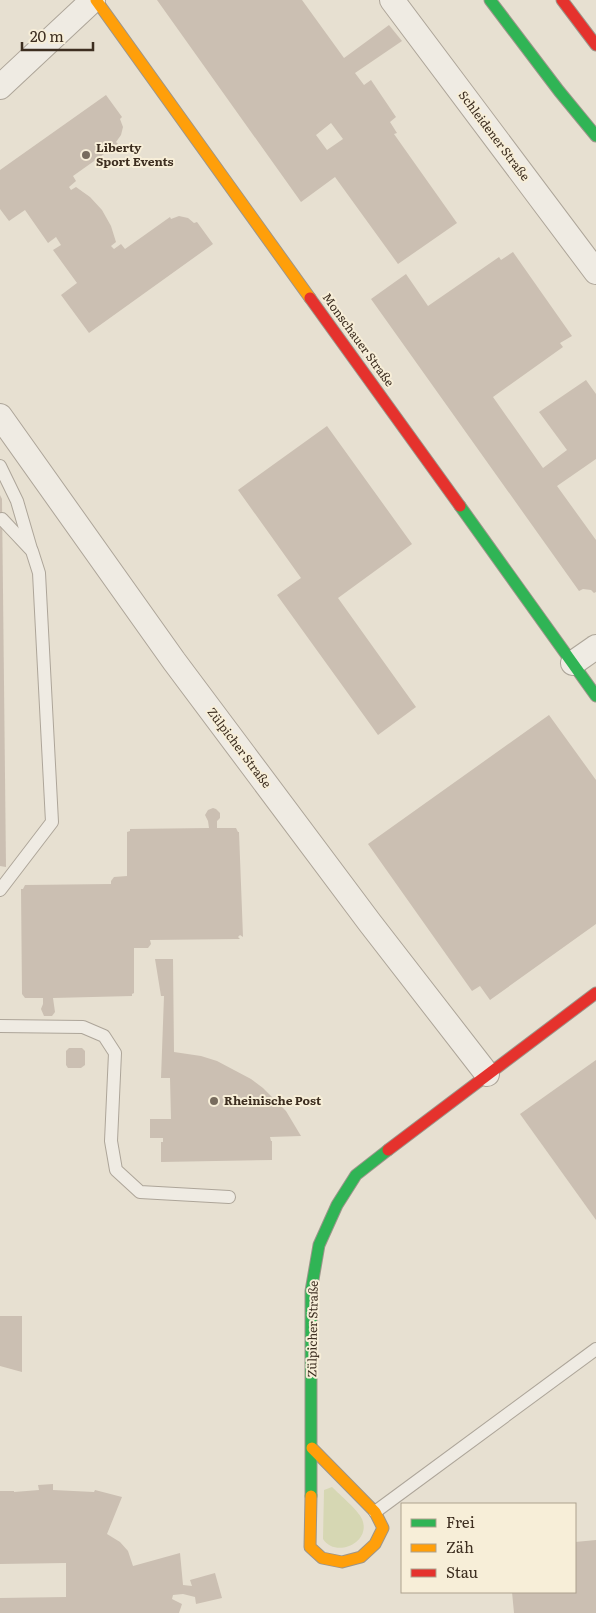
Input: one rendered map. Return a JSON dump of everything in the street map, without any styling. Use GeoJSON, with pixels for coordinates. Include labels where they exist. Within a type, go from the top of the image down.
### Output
{"type":"FeatureCollection","features":[{"type":"Feature","properties":{"kind":"street"},"geometry":{"type":"LineString","coordinates":[[0,87],[95,0]]}},
{"type":"Feature","properties":{"kind":"street","name":"Monschauer Straße"},"geometry":{"type":"LineString","coordinates":[[95,0],[596,696]]}},
{"type":"Feature","properties":{"kind":"street","name":"Schleidener Straße"},"geometry":{"type":"LineString","coordinates":[[392,0],[596,272]]}},
{"type":"Feature","properties":{"kind":"street"},"geometry":{"type":"LineString","coordinates":[[490,0],[596,136]]}},
{"type":"Feature","properties":{"kind":"street"},"geometry":{"type":"LineString","coordinates":[[562,0],[596,45]]}},
{"type":"Feature","properties":{"kind":"street","name":"Zülpicher Straße"},"geometry":{"type":"LineString","coordinates":[[0,416],[174,661],[364,915],[487,1074]]}},
{"type":"Feature","properties":{"kind":"street"},"geometry":{"type":"LineString","coordinates":[[573,663],[596,647]]}},
{"type":"Feature","properties":{"kind":"street","name":"Zülpicher Straße"},"geometry":{"type":"LineString","coordinates":[[375,1512],[383,1528],[375,1544],[361,1557],[342,1562],[322,1558],[310,1546],[312,1448],[311,1291],[319,1245],[337,1204],[356,1175],[596,993]]}},
{"type":"Feature","properties":{"kind":"street"},"geometry":{"type":"LineString","coordinates":[[312,1448],[375,1512]]}},
{"type":"Feature","properties":{"kind":"lane"},"geometry":{"type":"LineString","coordinates":[[0,466],[17,501],[39,574],[52,822],[0,890]]}},
{"type":"Feature","properties":{"kind":"lane"},"geometry":{"type":"LineString","coordinates":[[2,519],[32,551]]}},
{"type":"Feature","properties":{"kind":"lane"},"geometry":{"type":"LineString","coordinates":[[0,1026],[83,1027],[104,1036],[115,1053],[111,1141],[116,1170],[140,1192],[229,1197]]}},
{"type":"Feature","properties":{"kind":"lane"},"geometry":{"type":"LineString","coordinates":[[375,1512],[596,1349]]}},
{"type":"Feature","properties":{"kind":"green space"},"geometry":{"type":"Polygon","coordinates":[[[332,1487],[357,1511],[364,1527],[362,1535],[357,1541],[344,1548],[336,1548],[329,1545],[323,1539],[324,1490],[332,1487]]]}},
{"type":"Feature","properties":{"kind":"building"},"geometry":{"type":"Polygon","coordinates":[[[157,0],[302,0],[344,58],[389,25],[402,41],[355,73],[364,85],[371,80],[396,117],[390,122],[397,133],[394,134],[457,223],[398,264],[335,177],[301,202],[157,0]],[[331,123],[316,135],[327,150],[343,139],[331,123]]]}},
{"type":"Feature","properties":{"kind":"building"},"geometry":{"type":"Polygon","coordinates":[[[106,95],[122,117],[120,119],[123,127],[121,135],[116,142],[118,144],[73,176],[76,181],[69,187],[71,190],[76,187],[90,197],[102,210],[111,226],[116,242],[111,246],[114,249],[121,244],[125,249],[170,217],[171,219],[179,216],[188,218],[194,223],[197,222],[213,244],[89,333],[61,295],[77,283],[53,250],[61,245],[56,237],[48,243],[25,210],[9,221],[0,209],[0,170],[106,95]]]}},
{"type":"Feature","properties":{"kind":"building"},"geometry":{"type":"Polygon","coordinates":[[[513,252],[572,336],[560,343],[563,347],[493,397],[543,468],[567,450],[539,412],[586,380],[596,394],[596,459],[557,486],[596,540],[596,592],[594,593],[591,590],[583,589],[579,591],[371,299],[406,274],[428,306],[499,257],[501,260],[513,252]]]}},
{"type":"Feature","properties":{"kind":"building"},"geometry":{"type":"Polygon","coordinates":[[[327,426],[412,544],[338,598],[416,707],[378,735],[277,595],[301,578],[238,490],[327,426]]]}},
{"type":"Feature","properties":{"kind":"building"},"geometry":{"type":"Polygon","coordinates":[[[0,495],[2,499],[6,867],[0,866],[0,495]]]}},
{"type":"Feature","properties":{"kind":"building"},"geometry":{"type":"Polygon","coordinates":[[[549,715],[596,780],[596,924],[490,1000],[480,986],[472,991],[368,844],[549,715]]]}},
{"type":"Feature","properties":{"kind":"building"},"geometry":{"type":"Polygon","coordinates":[[[213,808],[220,813],[217,828],[236,828],[239,832],[243,937],[240,935],[238,937],[240,939],[150,940],[151,944],[148,948],[134,948],[134,993],[132,996],[53,998],[55,1012],[52,1016],[44,1016],[41,1009],[43,998],[25,998],[22,994],[21,889],[25,885],[111,884],[114,877],[127,876],[127,832],[130,829],[209,828],[205,815],[208,810],[213,808]]]}},
{"type":"Feature","properties":{"kind":"building"},"geometry":{"type":"Polygon","coordinates":[[[155,959],[173,959],[174,1052],[201,1056],[217,1061],[251,1079],[286,1111],[301,1136],[270,1137],[272,1141],[272,1160],[161,1162],[161,1142],[163,1142],[163,1138],[150,1138],[150,1119],[171,1119],[170,1078],[161,1078],[164,996],[161,996],[155,959]]]}},
{"type":"Feature","properties":{"kind":"building"},"geometry":{"type":"Polygon","coordinates":[[[69,1048],[82,1048],[85,1051],[85,1065],[81,1068],[68,1068],[66,1065],[66,1051],[69,1048]]]}},
{"type":"Feature","properties":{"kind":"building"},"geometry":{"type":"Polygon","coordinates":[[[596,1060],[596,1220],[520,1114],[596,1060]]]}},
{"type":"Feature","properties":{"kind":"building"},"geometry":{"type":"Polygon","coordinates":[[[0,1316],[22,1316],[22,1372],[0,1366],[0,1316]]]}},
{"type":"Feature","properties":{"kind":"building"},"geometry":{"type":"Polygon","coordinates":[[[53,1484],[53,1490],[94,1492],[95,1490],[122,1497],[107,1534],[120,1542],[128,1551],[133,1566],[180,1553],[183,1585],[192,1586],[190,1580],[215,1573],[222,1598],[196,1604],[195,1597],[183,1594],[173,1595],[172,1599],[182,1604],[179,1613],[0,1613],[0,1598],[66,1597],[66,1563],[0,1564],[0,1491],[39,1490],[38,1485],[53,1484]]]}},
{"type":"Feature","properties":{"kind":"building"},"geometry":{"type":"Polygon","coordinates":[[[596,1540],[596,1613],[514,1613],[512,1593],[576,1593],[576,1542],[596,1540]]]}},
{"type":"Feature","properties":{"kind":"traffic: fast"},"geometry":{"type":"LineString","coordinates":[[490,0],[559,91],[596,136]]}},
{"type":"Feature","properties":{"kind":"traffic: fast"},"geometry":{"type":"LineString","coordinates":[[460,506],[596,696]]}},
{"type":"Feature","properties":{"kind":"traffic: fast"},"geometry":{"type":"LineString","coordinates":[[311,1496],[311,1291],[319,1245],[337,1205],[356,1175],[388,1150]]}},
{"type":"Feature","properties":{"kind":"traffic: slow"},"geometry":{"type":"LineString","coordinates":[[96,0],[310,298]]}},
{"type":"Feature","properties":{"kind":"traffic: slow"},"geometry":{"type":"LineString","coordinates":[[311,1496],[310,1547],[322,1558],[342,1562],[361,1557],[375,1544],[383,1528],[375,1512],[312,1448]]}},
{"type":"Feature","properties":{"kind":"traffic: jam"},"geometry":{"type":"LineString","coordinates":[[562,0],[596,45]]}},
{"type":"Feature","properties":{"kind":"traffic: jam"},"geometry":{"type":"LineString","coordinates":[[310,298],[460,506]]}},
{"type":"Feature","properties":{"kind":"traffic: jam"},"geometry":{"type":"LineString","coordinates":[[388,1150],[596,993]]}},
{"type":"Feature","properties":{"kind":"place","name":"Liberty Sport Events"},"geometry":{"type":"Point","coordinates":[86,155]}},
{"type":"Feature","properties":{"kind":"place","name":"Rheinische Post"},"geometry":{"type":"Point","coordinates":[214,1101]}}]}
